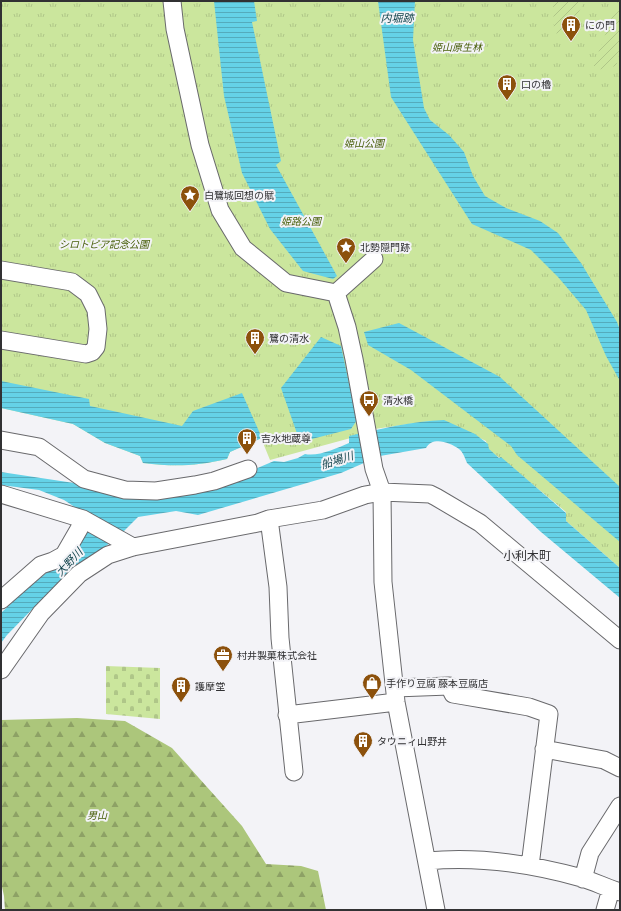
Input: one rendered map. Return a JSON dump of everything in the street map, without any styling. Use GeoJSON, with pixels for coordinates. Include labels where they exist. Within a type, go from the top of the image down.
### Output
{"type":"FeatureCollection","features":[{"type":"Feature","properties":{"kind":"street"},"geometry":{"type":"LineString","coordinates":[[172,1],[175,29],[198,137],[220,210],[243,248],[286,283],[336,293]]}},
{"type":"Feature","properties":{"kind":"street"},"geometry":{"type":"LineString","coordinates":[[336,293],[374,259]]}},
{"type":"Feature","properties":{"kind":"street"},"geometry":{"type":"LineString","coordinates":[[1,270],[72,282],[88,294],[96,310],[98,329],[96,347],[92,352],[86,354],[76,354],[1,340]]}},
{"type":"Feature","properties":{"kind":"street"},"geometry":{"type":"LineString","coordinates":[[336,293],[348,333],[368,430],[374,469],[382,492],[383,582],[396,695],[436,910]]}},
{"type":"Feature","properties":{"kind":"street"},"geometry":{"type":"LineString","coordinates":[[1,440],[39,447],[84,479],[126,490],[156,491],[195,485],[214,481],[248,469]]}},
{"type":"Feature","properties":{"kind":"street"},"geometry":{"type":"LineString","coordinates":[[1,670],[41,614],[79,574],[108,555],[133,548],[258,523],[269,519],[322,510],[365,495],[382,492],[430,494],[480,523],[620,640]]}},
{"type":"Feature","properties":{"kind":"street"},"geometry":{"type":"LineString","coordinates":[[1,494],[83,519],[133,548]]}},
{"type":"Feature","properties":{"kind":"street"},"geometry":{"type":"LineString","coordinates":[[1,600],[41,565],[64,554],[79,529],[83,519]]}},
{"type":"Feature","properties":{"kind":"street"},"geometry":{"type":"LineString","coordinates":[[269,519],[278,586],[280,638],[294,772]]}},
{"type":"Feature","properties":{"kind":"street"},"geometry":{"type":"LineString","coordinates":[[287,715],[449,686],[454,694],[529,708],[549,714],[530,866]]}},
{"type":"Feature","properties":{"kind":"street"},"geometry":{"type":"LineString","coordinates":[[544,749],[604,760],[620,768]]}},
{"type":"Feature","properties":{"kind":"street"},"geometry":{"type":"LineString","coordinates":[[583,879],[590,853],[620,806]]}},
{"type":"Feature","properties":{"kind":"street"},"geometry":{"type":"LineString","coordinates":[[427,861],[452,859],[499,862],[530,866],[583,879],[615,891],[605,910]]}},
{"type":"Feature","properties":{"kind":"green space","name":"姫路公園"},"geometry":{"type":"Polygon","coordinates":[[[1,1],[620,1],[620,568],[566,521],[566,512],[502,459],[488,451],[486,441],[444,421],[422,422],[375,429],[358,436],[270,460],[261,438],[230,452],[227,459],[185,465],[165,465],[143,463],[140,456],[105,443],[73,424],[1,408],[1,1]]]}},
{"type":"Feature","properties":{"kind":"green space"},"geometry":{"type":"Polygon","coordinates":[[[553,1],[585,1],[566,34],[557,34],[554,30],[553,1]]]}},
{"type":"Feature","properties":{"kind":"green space"},"geometry":{"type":"Polygon","coordinates":[[[618,1],[620,1],[620,25],[618,61],[616,66],[597,70],[594,68],[594,64],[618,1]]]}},
{"type":"Feature","properties":{"kind":"green space"},"geometry":{"type":"Polygon","coordinates":[[[106,666],[160,668],[160,719],[106,714],[106,666]]]}},
{"type":"Feature","properties":{"kind":"green space","name":"男山"},"geometry":{"type":"Polygon","coordinates":[[[77,718],[125,721],[172,748],[242,826],[266,864],[301,866],[318,871],[326,910],[5,910],[1,882],[1,720],[77,718]]]}},
{"type":"Feature","properties":{"kind":"water"},"geometry":{"type":"Polygon","coordinates":[[[214,1],[254,1],[257,21],[252,22],[281,161],[276,165],[337,276],[333,279],[303,271],[270,229],[242,173],[224,96],[214,1]]]}},
{"type":"Feature","properties":{"kind":"water","name":"内堀跡"},"geometry":{"type":"Polygon","coordinates":[[[378,1],[415,1],[413,40],[424,108],[430,120],[449,135],[464,152],[473,176],[485,196],[506,208],[540,221],[558,233],[581,263],[617,322],[620,330],[620,381],[606,356],[586,310],[558,277],[531,250],[472,224],[391,97],[378,1]]]}},
{"type":"Feature","properties":{"kind":"water"},"geometry":{"type":"Polygon","coordinates":[[[399,323],[500,377],[620,487],[620,542],[517,455],[511,446],[411,370],[368,345],[364,332],[399,323]]]}},
{"type":"Feature","properties":{"kind":"water"},"geometry":{"type":"Polygon","coordinates":[[[321,337],[341,346],[357,420],[351,429],[300,442],[281,388],[321,337]]]}},
{"type":"Feature","properties":{"kind":"water"},"geometry":{"type":"Polygon","coordinates":[[[1,381],[89,399],[90,406],[182,426],[193,411],[242,393],[262,438],[230,452],[227,459],[185,465],[143,463],[140,456],[105,443],[73,424],[1,408],[1,381]]]}},
{"type":"Feature","properties":{"kind":"water"},"geometry":{"type":"Polygon","coordinates":[[[444,420],[475,434],[488,444],[489,449],[499,458],[501,457],[566,513],[566,521],[620,568],[620,598],[541,532],[467,463],[463,453],[459,449],[446,442],[437,441],[432,442],[426,448],[380,456],[341,473],[198,515],[176,511],[138,517],[121,534],[51,590],[1,643],[1,613],[24,591],[72,552],[90,517],[64,500],[39,490],[1,485],[1,472],[74,483],[111,493],[236,477],[274,461],[284,462],[298,458],[305,454],[316,454],[333,449],[349,443],[349,436],[384,428],[444,420]]]}},
{"type":"Feature","properties":{"kind":"place","name":"にの門"},"geometry":{"type":"Point","coordinates":[571,42]}},
{"type":"Feature","properties":{"kind":"place","name":"口の櫓"},"geometry":{"type":"Point","coordinates":[507,101]}},
{"type":"Feature","properties":{"kind":"place","name":"白鷺城回想の賦"},"geometry":{"type":"Point","coordinates":[190,212]}},
{"type":"Feature","properties":{"kind":"place","name":"北勢隠門跡"},"geometry":{"type":"Point","coordinates":[346,264]}},
{"type":"Feature","properties":{"kind":"place","name":"鷺の清水"},"geometry":{"type":"Point","coordinates":[255,355]}},
{"type":"Feature","properties":{"kind":"place","name":"清水橋"},"geometry":{"type":"Point","coordinates":[369,417]}},
{"type":"Feature","properties":{"kind":"place","name":"吉水地蔵尊"},"geometry":{"type":"Point","coordinates":[247,455]}},
{"type":"Feature","properties":{"kind":"place","name":"村井製菓株式会社"},"geometry":{"type":"Point","coordinates":[223,672]}},
{"type":"Feature","properties":{"kind":"place","name":"手作り豆腐 藤本豆腐店"},"geometry":{"type":"Point","coordinates":[372,700]}},
{"type":"Feature","properties":{"kind":"place","name":"護摩堂"},"geometry":{"type":"Point","coordinates":[181,703]}},
{"type":"Feature","properties":{"kind":"place","name":"タウニィ山野井"},"geometry":{"type":"Point","coordinates":[363,758]}},
{"type":"Feature","properties":{"kind":"district","name":"小利木町"},"geometry":{"type":"Point","coordinates":[527,556]}},
{"type":"Feature","properties":{"kind":"park label","name":"姫山原生林"},"geometry":{"type":"Point","coordinates":[457,47]}},
{"type":"Feature","properties":{"kind":"park label","name":"姫山公園"},"geometry":{"type":"Point","coordinates":[364,143]}},
{"type":"Feature","properties":{"kind":"park label","name":"シロトピア記念公園"},"geometry":{"type":"Point","coordinates":[104,244]}},
{"type":"Feature","properties":{"kind":"water label","name":"船場川"},"geometry":{"type":"Point","coordinates":[337,460]}},
{"type":"Feature","properties":{"kind":"water label","name":"大野川"},"geometry":{"type":"Point","coordinates":[69,562]}}]}
